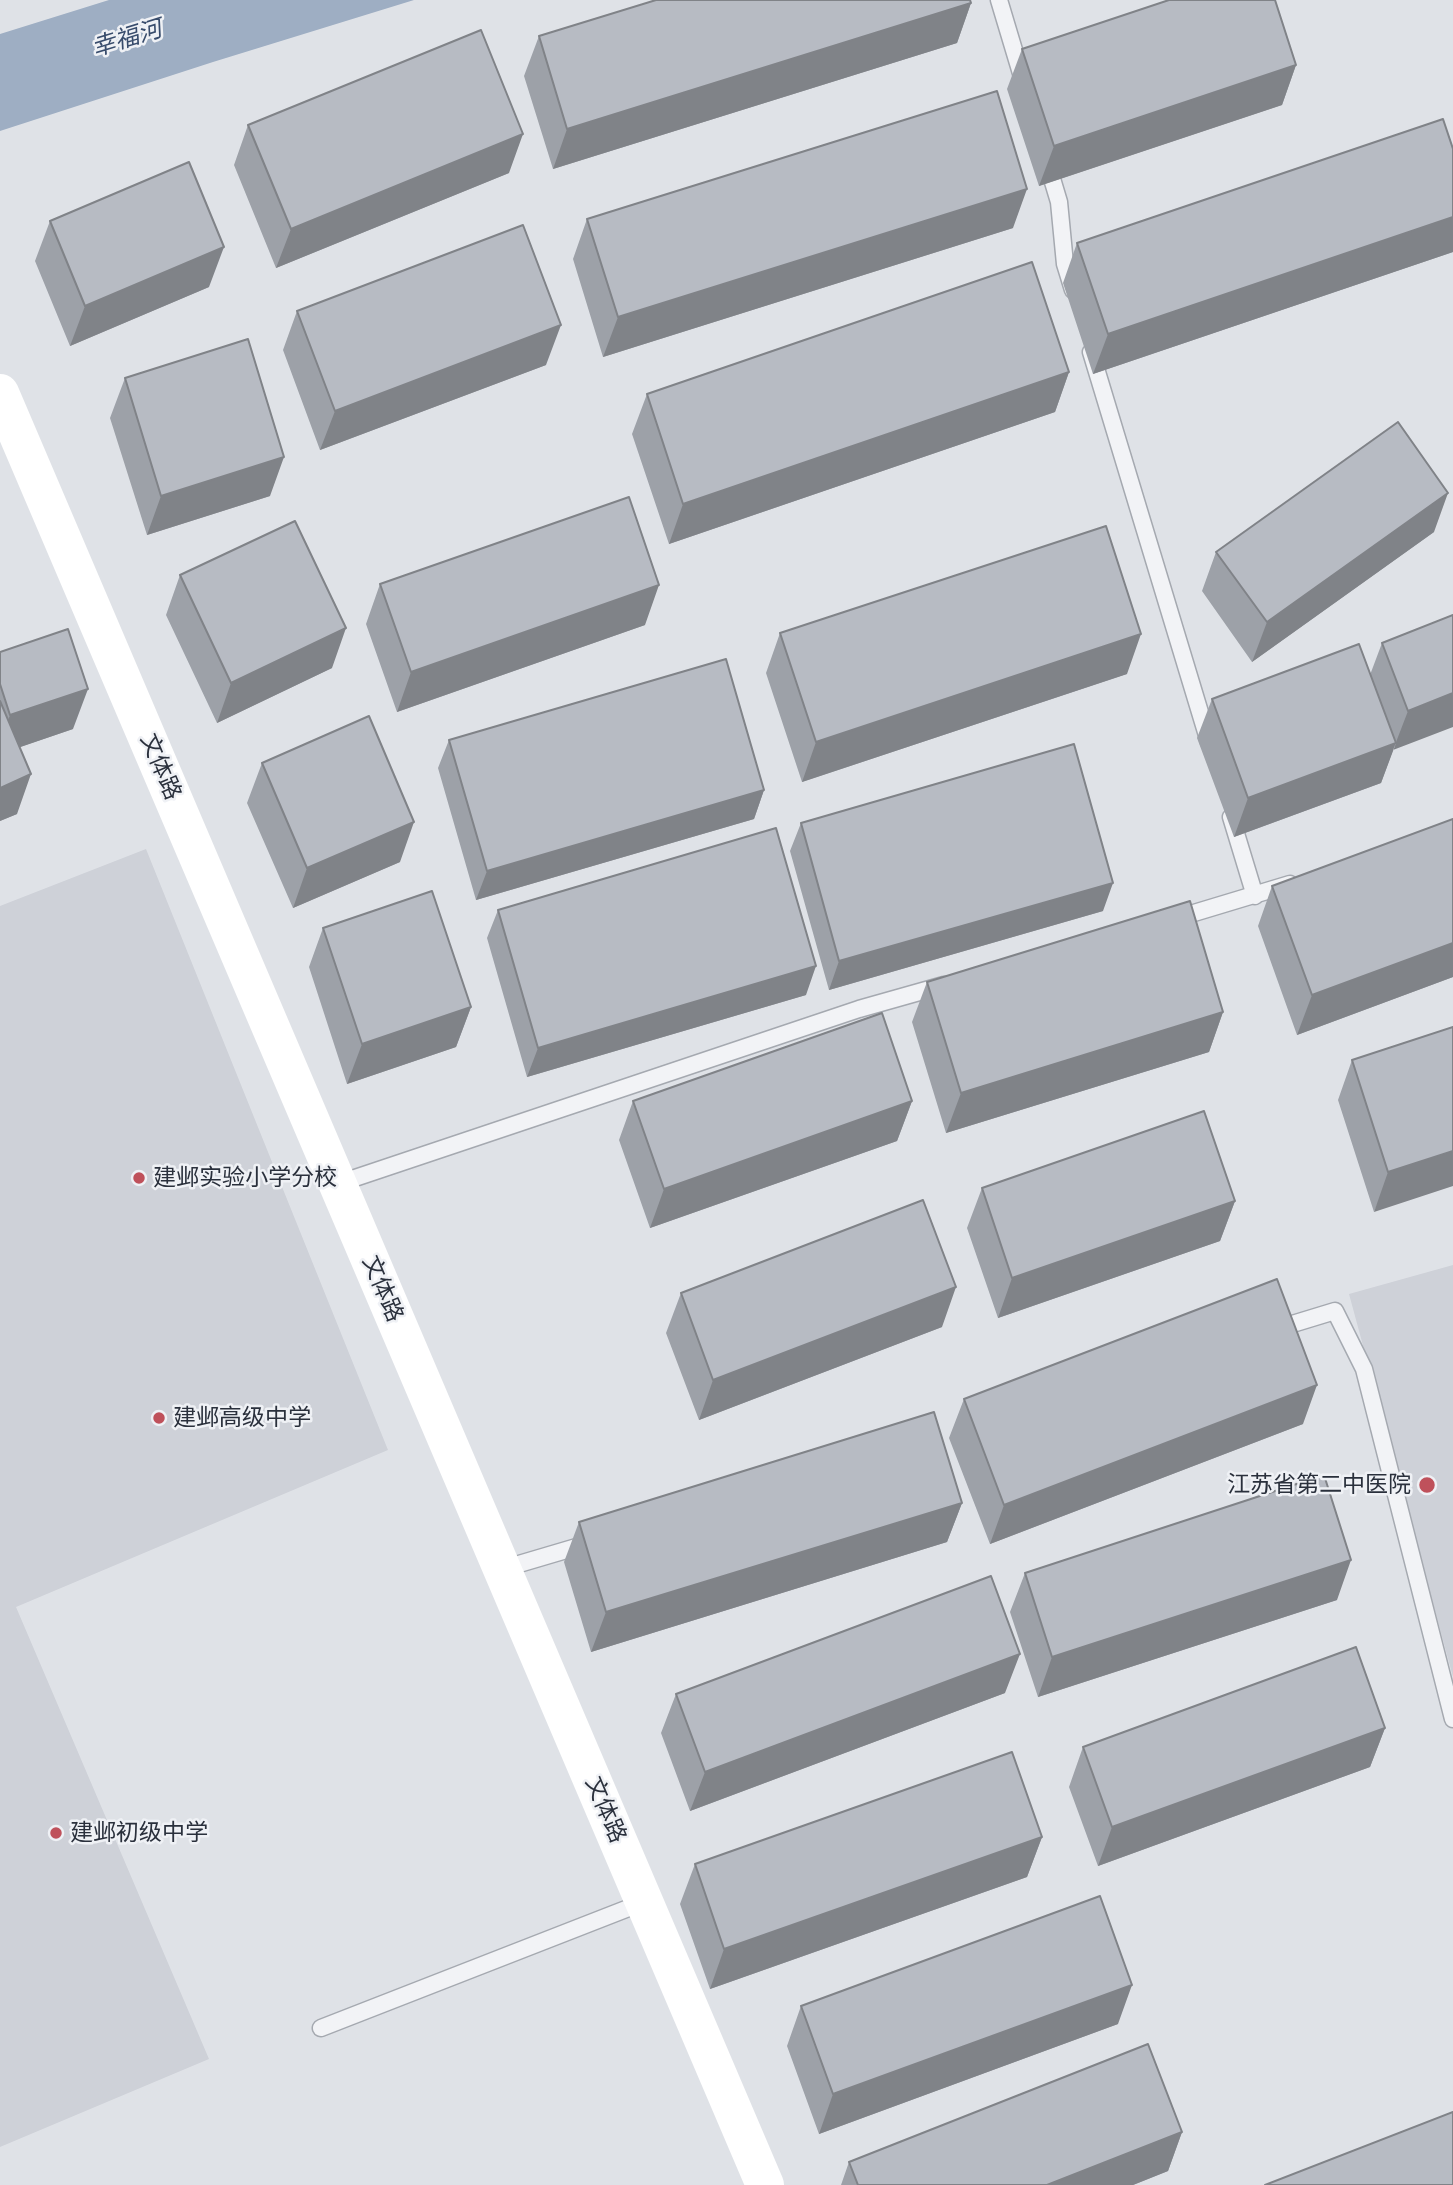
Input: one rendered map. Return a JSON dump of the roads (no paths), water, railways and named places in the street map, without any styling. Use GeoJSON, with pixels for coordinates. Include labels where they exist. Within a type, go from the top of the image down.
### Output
{"type":"FeatureCollection","features":[{"type":"Feature","properties":{"kind":"main road","name":"文体路"},"geometry":{"type":"LineString","coordinates":[[0,393],[765,2185]]}},
{"type":"Feature","properties":{"kind":"lane"},"geometry":{"type":"LineString","coordinates":[[999,0],[1029,101]]}},
{"type":"Feature","properties":{"kind":"lane"},"geometry":{"type":"LineString","coordinates":[[1044,151],[1059,202],[1065,264],[1077,304]]}},
{"type":"Feature","properties":{"kind":"lane"},"geometry":{"type":"LineString","coordinates":[[1085,330],[1215,764]]}},
{"type":"Feature","properties":{"kind":"lane"},"geometry":{"type":"LineString","coordinates":[[1227,803],[1255,896]]}},
{"type":"Feature","properties":{"kind":"lane"},"geometry":{"type":"LineString","coordinates":[[1163,922],[1308,878]]}},
{"type":"Feature","properties":{"kind":"lane"},"geometry":{"type":"LineString","coordinates":[[337,1184],[859,1009],[964,979]]}},
{"type":"Feature","properties":{"kind":"lane"},"geometry":{"type":"LineString","coordinates":[[1257,1335],[1335,1311],[1353,1346],[1364,1369],[1453,1719]]}},
{"type":"Feature","properties":{"kind":"lane"},"geometry":{"type":"LineString","coordinates":[[502,1569],[608,1537]]}},
{"type":"Feature","properties":{"kind":"lane"},"geometry":{"type":"LineString","coordinates":[[321,2028],[644,1902]]}},
{"type":"Feature","properties":{"kind":"water","name":"幸福河"},"geometry":{"type":"Polygon","coordinates":[[[109,0],[414,0],[0,131],[0,34],[109,0]]]}},
{"type":"Feature","properties":{"kind":"place","name":"建邺实验小学分校"},"geometry":{"type":"Point","coordinates":[139,1178]}},
{"type":"Feature","properties":{"kind":"place","name":"建邺高级中学"},"geometry":{"type":"Point","coordinates":[159,1418]}},
{"type":"Feature","properties":{"kind":"place","name":"江苏省第二中医院"},"geometry":{"type":"Point","coordinates":[1427,1485]}},
{"type":"Feature","properties":{"kind":"place","name":"建邺初级中学"},"geometry":{"type":"Point","coordinates":[56,1833]}}]}
